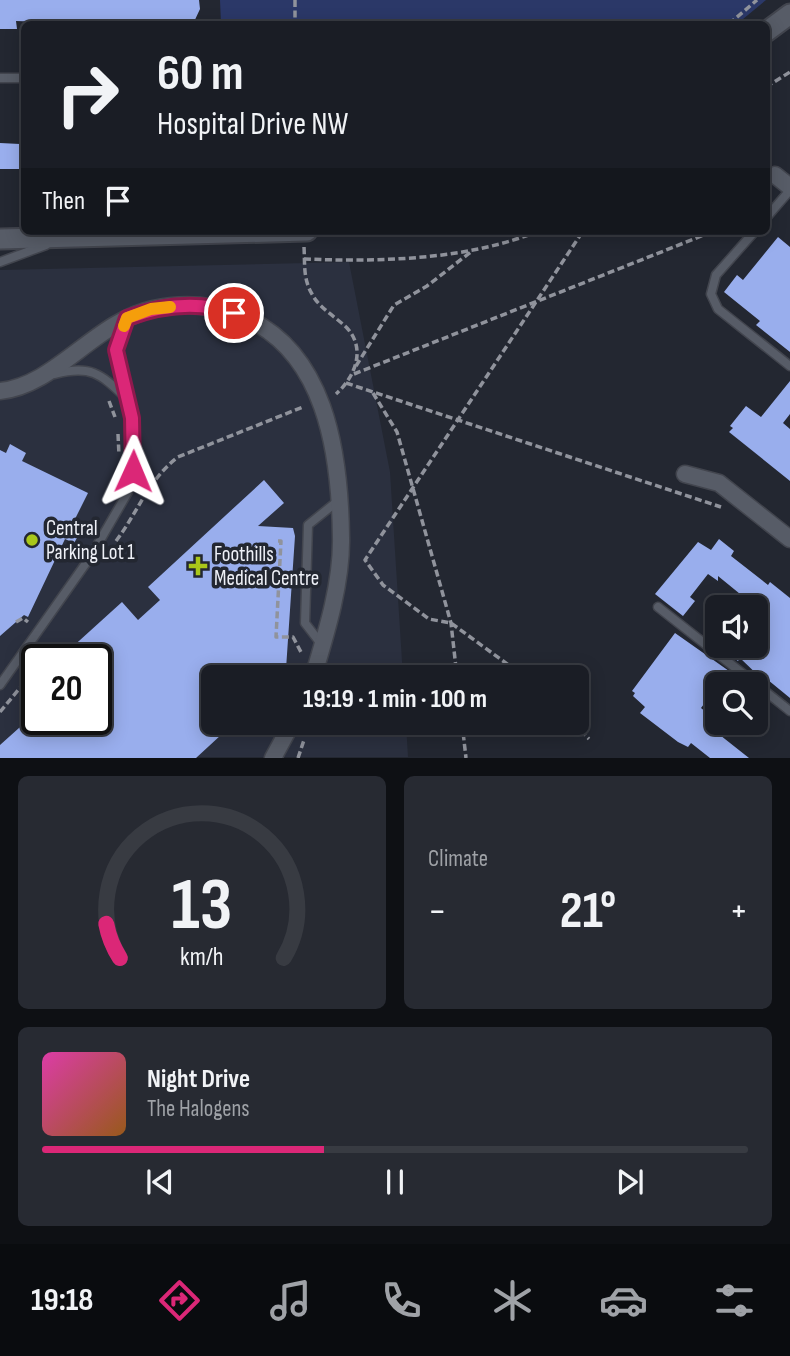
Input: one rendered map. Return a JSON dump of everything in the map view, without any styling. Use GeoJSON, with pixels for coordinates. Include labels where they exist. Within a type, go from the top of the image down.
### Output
{"type":"FeatureCollection","features":[{"type":"Feature","properties":{"kind":"street"},"geometry":{"type":"LineString","coordinates":[[770,29],[790,14]]}},
{"type":"Feature","properties":{"kind":"street"},"geometry":{"type":"LineString","coordinates":[[775,175],[790,189]]}},
{"type":"Feature","properties":{"kind":"street"},"geometry":{"type":"LineString","coordinates":[[0,239],[136,235]]}},
{"type":"Feature","properties":{"kind":"street"},"geometry":{"type":"LineString","coordinates":[[252,235],[306,240]]}},
{"type":"Feature","properties":{"kind":"street"},"geometry":{"type":"LineString","coordinates":[[0,391],[11,390],[36,378],[127,318],[162,308],[217,307],[252,319],[274,334],[305,368],[321,400],[331,436],[341,540],[323,645],[317,665]]}},
{"type":"Feature","properties":{"kind":"street"},"geometry":{"type":"LineString","coordinates":[[685,474],[719,483],[790,539]]}},
{"type":"Feature","properties":{"kind":"street"},"geometry":{"type":"LineString","coordinates":[[273,758],[285,735]]}},
{"type":"Feature","properties":{"kind":"lane"},"geometry":{"type":"LineString","coordinates":[[0,78],[21,78]]}},
{"type":"Feature","properties":{"kind":"lane"},"geometry":{"type":"LineString","coordinates":[[770,213],[790,189]]}},
{"type":"Feature","properties":{"kind":"lane"},"geometry":{"type":"LineString","coordinates":[[751,235],[716,275],[711,294],[718,309],[790,366]]}},
{"type":"Feature","properties":{"kind":"lane"},"geometry":{"type":"LineString","coordinates":[[0,262],[63,239]]}},
{"type":"Feature","properties":{"kind":"lane"},"geometry":{"type":"LineString","coordinates":[[0,685],[90,556],[128,492],[135,444],[116,350],[127,318]]}},
{"type":"Feature","properties":{"kind":"lane"},"geometry":{"type":"LineString","coordinates":[[36,378],[76,368],[94,371],[125,397]]}},
{"type":"Feature","properties":{"kind":"lane"},"geometry":{"type":"LineString","coordinates":[[323,645],[305,623],[308,525],[339,500]]}},
{"type":"Feature","properties":{"kind":"lane"},"geometry":{"type":"LineString","coordinates":[[658,607],[741,672]]}},
{"type":"Feature","properties":{"kind":"lane"},"geometry":{"type":"LineString","coordinates":[[768,694],[790,711]]}},
{"type":"Feature","properties":{"kind":"path"},"geometry":{"type":"LineString","coordinates":[[295,0],[295,21]]}},
{"type":"Feature","properties":{"kind":"path"},"geometry":{"type":"LineString","coordinates":[[732,21],[757,0]]}},
{"type":"Feature","properties":{"kind":"path"},"geometry":{"type":"LineString","coordinates":[[770,84],[790,72]]}},
{"type":"Feature","properties":{"kind":"path"},"geometry":{"type":"LineString","coordinates":[[304,258],[428,256],[475,249],[525,235]]}},
{"type":"Feature","properties":{"kind":"path"},"geometry":{"type":"LineString","coordinates":[[509,665],[451,623],[429,619],[383,585],[365,560],[580,235]]}},
{"type":"Feature","properties":{"kind":"path"},"geometry":{"type":"LineString","coordinates":[[331,396],[337,394],[354,374],[704,235]]}},
{"type":"Feature","properties":{"kind":"path"},"geometry":{"type":"LineString","coordinates":[[306,240],[305,281],[313,298],[349,331],[358,351],[354,374]]}},
{"type":"Feature","properties":{"kind":"path"},"geometry":{"type":"LineString","coordinates":[[355,367],[394,305],[428,286],[475,249]]}},
{"type":"Feature","properties":{"kind":"path"},"geometry":{"type":"LineString","coordinates":[[332,382],[337,394]]}},
{"type":"Feature","properties":{"kind":"path"},"geometry":{"type":"LineString","coordinates":[[346,383],[726,509]]}},
{"type":"Feature","properties":{"kind":"path"},"geometry":{"type":"LineString","coordinates":[[372,392],[397,432],[451,623],[456,665]]}},
{"type":"Feature","properties":{"kind":"path"},"geometry":{"type":"LineString","coordinates":[[107,397],[116,419]]}},
{"type":"Feature","properties":{"kind":"path"},"geometry":{"type":"LineString","coordinates":[[115,542],[145,491],[160,471],[178,457],[308,405]]}},
{"type":"Feature","properties":{"kind":"path"},"geometry":{"type":"LineString","coordinates":[[107,500],[117,474],[117,429]]}},
{"type":"Feature","properties":{"kind":"path"},"geometry":{"type":"LineString","coordinates":[[70,541],[69,544],[80,550],[85,539]]}},
{"type":"Feature","properties":{"kind":"path"},"geometry":{"type":"LineString","coordinates":[[278,541],[281,541],[276,637],[292,638],[298,650]]}},
{"type":"Feature","properties":{"kind":"path"},"geometry":{"type":"LineString","coordinates":[[16,622],[23,618],[30,623]]}},
{"type":"Feature","properties":{"kind":"path"},"geometry":{"type":"LineString","coordinates":[[0,709],[21,686]]}},
{"type":"Feature","properties":{"kind":"path"},"geometry":{"type":"LineString","coordinates":[[298,758],[307,735]]}},
{"type":"Feature","properties":{"kind":"path"},"geometry":{"type":"LineString","coordinates":[[463,735],[466,758]]}},
{"type":"Feature","properties":{"kind":"path"},"geometry":{"type":"LineString","coordinates":[[585,735],[589,739]]}},
{"type":"Feature","properties":{"kind":"shaded area"},"geometry":{"type":"Polygon","coordinates":[[[220,0],[766,0],[741,21],[221,21],[220,0]]]}},
{"type":"Feature","properties":{"kind":"shaded area","name":"Foothills Medical Centre"},"geometry":{"type":"Polygon","coordinates":[[[349,262],[390,472],[402,665],[201,665],[201,735],[407,735],[408,757],[0,757],[0,270],[349,262]]]}},
{"type":"Feature","properties":{"kind":"building"},"geometry":{"type":"Polygon","coordinates":[[[0,0],[199,0],[200,9],[194,21],[16,21],[17,29],[0,29],[0,0]]]}},
{"type":"Feature","properties":{"kind":"building"},"geometry":{"type":"Polygon","coordinates":[[[0,143],[20,144],[20,169],[0,169],[0,143]]]}},
{"type":"Feature","properties":{"kind":"building"},"geometry":{"type":"Polygon","coordinates":[[[778,237],[790,247],[790,352],[756,325],[760,321],[724,292],[737,275],[743,280],[778,237]]]}},
{"type":"Feature","properties":{"kind":"building"},"geometry":{"type":"Polygon","coordinates":[[[790,381],[790,414],[783,423],[790,429],[790,481],[729,432],[733,428],[730,426],[746,406],[761,417],[790,381]]]}},
{"type":"Feature","properties":{"kind":"building","name":"Central Parking Lot 1"},"geometry":{"type":"Polygon","coordinates":[[[10,444],[26,453],[22,461],[88,493],[73,523],[83,528],[74,543],[65,539],[28,617],[24,615],[0,636],[0,450],[6,453],[10,444]]]}},
{"type":"Feature","properties":{"kind":"building"},"geometry":{"type":"Polygon","coordinates":[[[264,480],[284,503],[258,526],[293,528],[295,536],[286,665],[201,665],[201,735],[221,735],[196,758],[0,758],[0,745],[21,726],[21,735],[112,735],[112,644],[76,644],[122,602],[138,620],[160,600],[148,587],[264,480]]]}},
{"type":"Feature","properties":{"kind":"building"},"geometry":{"type":"Polygon","coordinates":[[[719,539],[734,551],[731,556],[768,585],[770,582],[790,598],[790,698],[768,680],[768,672],[755,672],[740,658],[768,658],[768,595],[741,595],[718,576],[718,581],[708,574],[690,597],[695,601],[683,616],[655,594],[698,542],[711,550],[719,539]]]}},
{"type":"Feature","properties":{"kind":"building"},"geometry":{"type":"Polygon","coordinates":[[[675,633],[705,654],[705,658],[711,658],[729,671],[705,672],[705,703],[701,708],[705,711],[705,735],[720,735],[749,758],[710,758],[691,743],[688,747],[678,742],[640,713],[645,707],[633,696],[635,693],[632,691],[675,633]]]}},
{"type":"Feature","properties":{"kind":"slow traffic"},"geometry":{"type":"LineString","coordinates":[[124,326],[127,318],[151,309],[170,307]]}},
{"type":"Feature","properties":{"kind":"place","name":"Central Parking Lot 1"},"geometry":{"type":"Point","coordinates":[32,540]}},
{"type":"Feature","properties":{"kind":"place","name":"Foothills Medical Centre"},"geometry":{"type":"Point","coordinates":[198,566]}},
{"type":"Feature","properties":{"kind":"route"},"geometry":{"type":"LineString","coordinates":[[133,471],[135,444],[132,418],[116,350],[127,318],[151,309],[184,305],[217,307],[234,313]]}}]}
